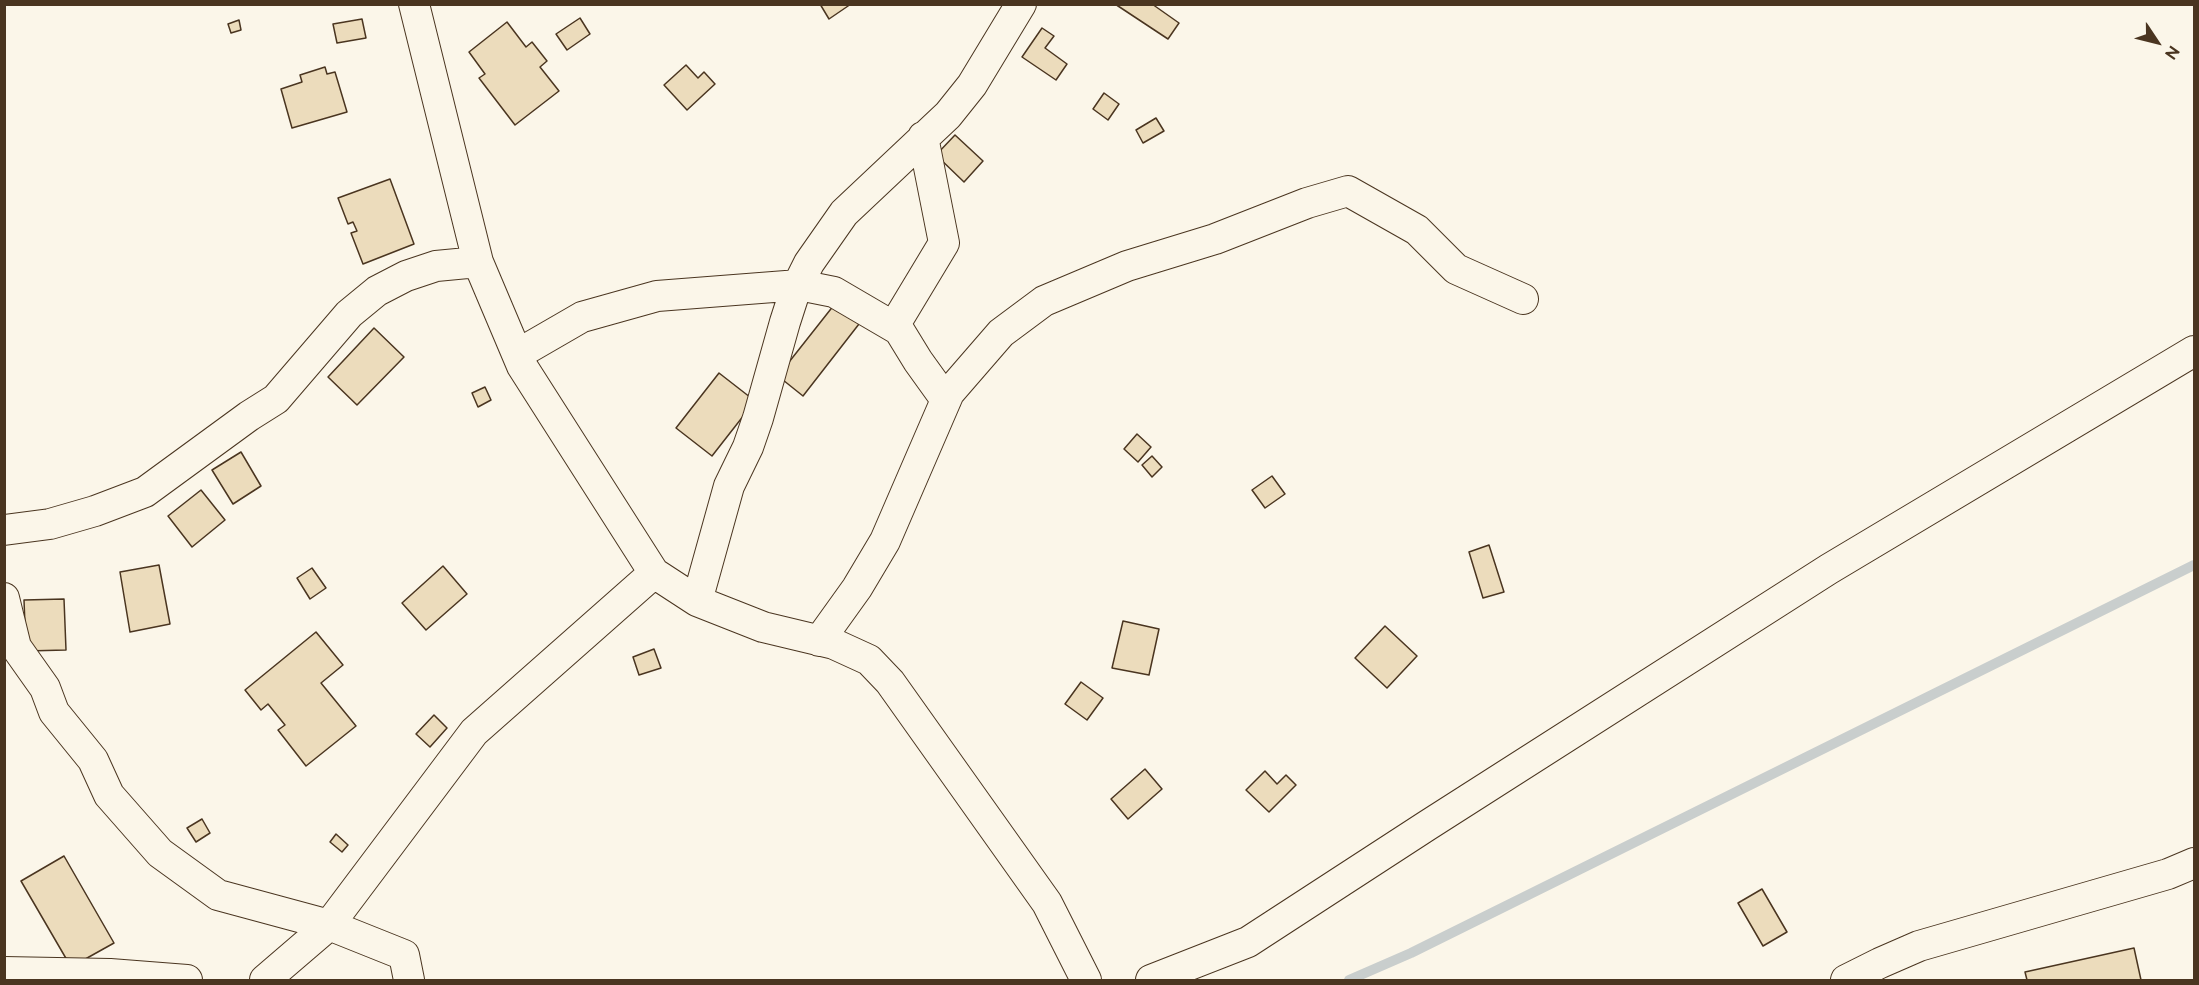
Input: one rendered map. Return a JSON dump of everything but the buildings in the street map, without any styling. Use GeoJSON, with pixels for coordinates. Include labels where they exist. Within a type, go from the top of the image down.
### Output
{"type":"FeatureCollection","features":[{"type":"Feature","properties":{"kind":"street"},"geometry":{"type":"LineString","coordinates":[[414,4],[478,262],[528,376],[654,573],[697,601],[763,627],[834,644],[869,660],[890,681],[1047,903],[1086,981]]}},
{"type":"Feature","properties":{"kind":"street"},"geometry":{"type":"LineString","coordinates":[[697,601],[729,486],[748,447],[785,322],[809,263],[844,213],[948,115],[972,86],[1022,4]]}},
{"type":"Feature","properties":{"kind":"street"},"geometry":{"type":"LineString","coordinates":[[894,326],[944,243],[923,137]]}},
{"type":"Feature","properties":{"kind":"street"},"geometry":{"type":"LineString","coordinates":[[819,641],[857,588],[885,541],[949,393],[1001,333],[1044,301],[1126,266],[1215,239],[1307,203],[1348,191],[1417,230],[1456,269],[1523,299]]}},
{"type":"Feature","properties":{"kind":"street"},"geometry":{"type":"LineString","coordinates":[[4,530],[50,524],[95,511],[145,492],[276,399],[349,314],[377,291],[406,276],[436,266],[478,262]]}},
{"type":"Feature","properties":{"kind":"street"},"geometry":{"type":"LineString","coordinates":[[518,354],[582,317],[657,296],[799,285],[834,292],[894,326],[946,400]]}},
{"type":"Feature","properties":{"kind":"street"},"geometry":{"type":"LineString","coordinates":[[1151,981],[1248,942],[1829,569],[2194,351]]}},
{"type":"Feature","properties":{"kind":"street"},"geometry":{"type":"LineString","coordinates":[[265,981],[329,926],[474,732],[654,573]]}},
{"type":"Feature","properties":{"kind":"street"},"geometry":{"type":"LineString","coordinates":[[4,598],[16,648],[45,688],[54,712],[93,760],[109,795],[159,853],[218,895],[329,926],[404,955],[409,981]]}},
{"type":"Feature","properties":{"kind":"street"},"geometry":{"type":"LineString","coordinates":[[1846,981],[1919,946],[2168,874],[2194,863]]}},
{"type":"Feature","properties":{"kind":"street"},"geometry":{"type":"LineString","coordinates":[[4,972],[110,974],[187,981]]}},
{"type":"Feature","properties":{"kind":"waterway"},"geometry":{"type":"LineString","coordinates":[[1349,980],[1411,953],[2194,565]]}}]}
